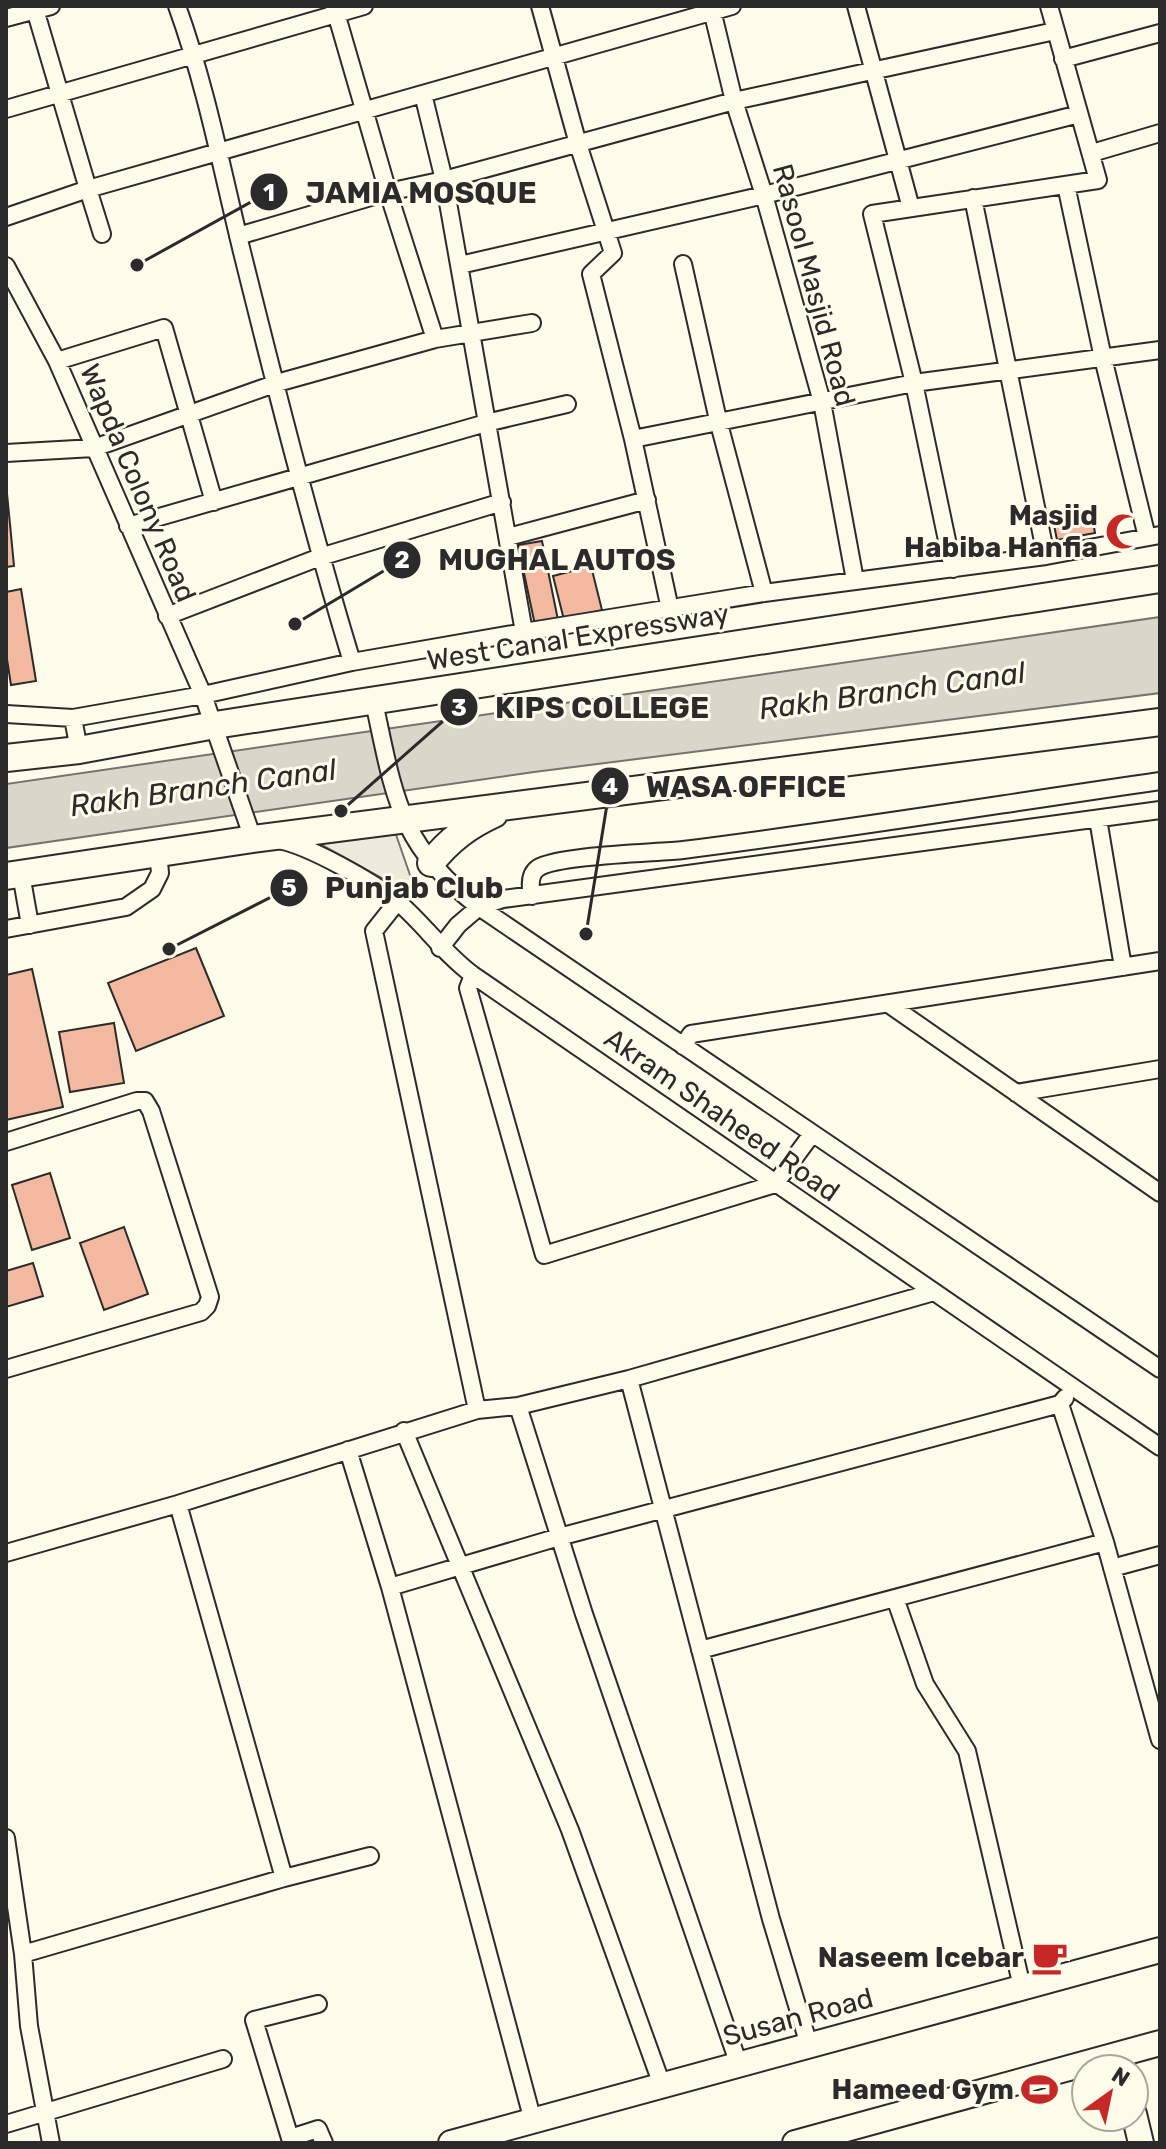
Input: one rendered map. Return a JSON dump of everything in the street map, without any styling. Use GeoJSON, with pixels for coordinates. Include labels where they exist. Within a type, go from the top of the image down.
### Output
{"type":"FeatureCollection","features":[{"type":"Feature","properties":{"kind":"main road","name":"West Canal Expressway"},"geometry":{"type":"LineString","coordinates":[[6,758],[218,734],[1160,579]]}},
{"type":"Feature","properties":{"kind":"main road"},"geometry":{"type":"LineString","coordinates":[[431,863],[448,842],[473,824],[506,809],[1160,722]]}},
{"type":"Feature","properties":{"kind":"main road"},"geometry":{"type":"LineString","coordinates":[[14,875],[158,852],[250,831],[400,810],[556,801]]}},
{"type":"Feature","properties":{"kind":"street"},"geometry":{"type":"LineString","coordinates":[[177,6],[194,53],[320,557],[352,662]]}},
{"type":"Feature","properties":{"kind":"street"},"geometry":{"type":"LineString","coordinates":[[6,109],[335,10],[364,6]]}},
{"type":"Feature","properties":{"kind":"street"},"geometry":{"type":"LineString","coordinates":[[540,6],[578,144],[613,253],[591,274],[633,439],[670,609]]}},
{"type":"Feature","properties":{"kind":"street"},"geometry":{"type":"LineString","coordinates":[[6,217],[218,151],[712,8],[732,6]]}},
{"type":"Feature","properties":{"kind":"street"},"geometry":{"type":"LineString","coordinates":[[856,6],[911,208]]}},
{"type":"Feature","properties":{"kind":"street"},"geometry":{"type":"LineString","coordinates":[[953,569],[914,383],[872,214],[1098,180],[1049,6]]}},
{"type":"Feature","properties":{"kind":"street"},"geometry":{"type":"LineString","coordinates":[[6,18],[41,7],[59,94],[102,234]]}},
{"type":"Feature","properties":{"kind":"street","name":"Rasool Masjid Road"},"geometry":{"type":"LineString","coordinates":[[712,8],[734,101],[764,195],[822,402],[855,580]]}},
{"type":"Feature","properties":{"kind":"street"},"geometry":{"type":"LineString","coordinates":[[335,10],[435,339]]}},
{"type":"Feature","properties":{"kind":"street"},"geometry":{"type":"LineString","coordinates":[[238,236],[388,192],[444,180],[734,101],[1055,31]]}},
{"type":"Feature","properties":{"kind":"street"},"geometry":{"type":"LineString","coordinates":[[1063,59],[1160,33]]}},
{"type":"Feature","properties":{"kind":"street"},"geometry":{"type":"LineString","coordinates":[[423,94],[460,265],[524,632]]}},
{"type":"Feature","properties":{"kind":"street"},"geometry":{"type":"LineString","coordinates":[[460,265],[764,195],[1079,114]]}},
{"type":"Feature","properties":{"kind":"street"},"geometry":{"type":"LineString","coordinates":[[1092,153],[1160,133]]}},
{"type":"Feature","properties":{"kind":"street"},"geometry":{"type":"LineString","coordinates":[[6,714],[73,718],[203,695],[352,662],[524,632],[764,593],[1046,556],[1154,536],[1103,358],[1066,185]]}},
{"type":"Feature","properties":{"kind":"street"},"geometry":{"type":"LineString","coordinates":[[973,198],[1046,556]]}},
{"type":"Feature","properties":{"kind":"street"},"geometry":{"type":"LineString","coordinates":[[683,264],[718,420],[764,593]]}},
{"type":"Feature","properties":{"kind":"street","name":"Wapda Colony Road"},"geometry":{"type":"LineString","coordinates":[[6,266],[57,361],[203,695],[250,831]]}},
{"type":"Feature","properties":{"kind":"street"},"geometry":{"type":"LineString","coordinates":[[6,453],[94,448],[277,383],[435,339],[532,323]]}},
{"type":"Feature","properties":{"kind":"street"},"geometry":{"type":"LineString","coordinates":[[57,361],[164,328],[214,502]]}},
{"type":"Feature","properties":{"kind":"street"},"geometry":{"type":"LineString","coordinates":[[633,439],[914,383],[1160,350]]}},
{"type":"Feature","properties":{"kind":"street"},"geometry":{"type":"LineString","coordinates":[[128,526],[486,423],[567,404]]}},
{"type":"Feature","properties":{"kind":"street"},"geometry":{"type":"LineString","coordinates":[[508,537],[647,500]]}},
{"type":"Feature","properties":{"kind":"street"},"geometry":{"type":"LineString","coordinates":[[167,616],[320,557],[502,502]]}},
{"type":"Feature","properties":{"kind":"street","name":"Akram Shaheed Road"},"geometry":{"type":"LineString","coordinates":[[376,709],[400,810],[414,840],[431,863],[479,907],[1160,1369]]}},
{"type":"Feature","properties":{"kind":"street"},"geometry":{"type":"LineString","coordinates":[[73,718],[79,750]]}},
{"type":"Feature","properties":{"kind":"street"},"geometry":{"type":"LineString","coordinates":[[532,896],[535,871],[540,867],[574,860],[682,850],[1160,781]]}},
{"type":"Feature","properties":{"kind":"street"},"geometry":{"type":"LineString","coordinates":[[440,948],[458,925],[479,907],[503,899],[1160,810]]}},
{"type":"Feature","properties":{"kind":"street"},"geometry":{"type":"LineString","coordinates":[[1098,819],[1123,967]]}},
{"type":"Feature","properties":{"kind":"street","name":"Akram Shaheed Road"},"geometry":{"type":"LineString","coordinates":[[250,831],[304,849],[371,884],[397,902],[440,948],[473,975],[1071,1389],[1160,1447]]}},
{"type":"Feature","properties":{"kind":"street"},"geometry":{"type":"LineString","coordinates":[[6,929],[126,907],[140,900],[152,889],[160,873],[158,852]]}},
{"type":"Feature","properties":{"kind":"street"},"geometry":{"type":"LineString","coordinates":[[14,875],[30,925]]}},
{"type":"Feature","properties":{"kind":"street"},"geometry":{"type":"LineString","coordinates":[[397,902],[374,931],[477,1410]]}},
{"type":"Feature","properties":{"kind":"street"},"geometry":{"type":"LineString","coordinates":[[683,1046],[691,1034],[1160,961]]}},
{"type":"Feature","properties":{"kind":"street"},"geometry":{"type":"LineString","coordinates":[[473,975],[468,988],[544,1255],[775,1184],[812,1134]]}},
{"type":"Feature","properties":{"kind":"street"},"geometry":{"type":"LineString","coordinates":[[890,1005],[1016,1093],[1152,1181],[1160,1193]]}},
{"type":"Feature","properties":{"kind":"street"},"geometry":{"type":"LineString","coordinates":[[1016,1093],[1160,1069]]}},
{"type":"Feature","properties":{"kind":"street"},"geometry":{"type":"LineString","coordinates":[[6,1142],[145,1101],[151,1111],[210,1297],[201,1312],[6,1369]]}},
{"type":"Feature","properties":{"kind":"street"},"geometry":{"type":"LineString","coordinates":[[6,1553],[178,1504],[477,1410],[518,1406],[629,1379],[934,1292]]}},
{"type":"Feature","properties":{"kind":"street"},"geometry":{"type":"LineString","coordinates":[[629,1379],[771,1919],[809,2045]]}},
{"type":"Feature","properties":{"kind":"street"},"geometry":{"type":"LineString","coordinates":[[390,1587],[559,1537],[1060,1404],[1071,1389]]}},
{"type":"Feature","properties":{"kind":"street"},"geometry":{"type":"LineString","coordinates":[[1060,1404],[1105,1542],[1158,1721],[1160,1740]]}},
{"type":"Feature","properties":{"kind":"street"},"geometry":{"type":"LineString","coordinates":[[518,1406],[559,1537],[739,2065]]}},
{"type":"Feature","properties":{"kind":"street"},"geometry":{"type":"LineString","coordinates":[[404,1431],[570,1830],[662,2085]]}},
{"type":"Feature","properties":{"kind":"street"},"geometry":{"type":"LineString","coordinates":[[348,1450],[390,1587],[533,2121]]}},
{"type":"Feature","properties":{"kind":"street"},"geometry":{"type":"LineString","coordinates":[[178,1504],[284,1878]]}},
{"type":"Feature","properties":{"kind":"street"},"geometry":{"type":"LineString","coordinates":[[700,1650],[1105,1542]]}},
{"type":"Feature","properties":{"kind":"street"},"geometry":{"type":"LineString","coordinates":[[1112,1568],[1160,1555]]}},
{"type":"Feature","properties":{"kind":"street"},"geometry":{"type":"LineString","coordinates":[[895,1598],[925,1684],[967,1751],[1022,1987]]}},
{"type":"Feature","properties":{"kind":"street"},"geometry":{"type":"LineString","coordinates":[[6,1838],[11,1920],[23,1954],[29,2026],[51,2143]]}},
{"type":"Feature","properties":{"kind":"street"},"geometry":{"type":"LineString","coordinates":[[23,1954],[370,1856]]}},
{"type":"Feature","properties":{"kind":"street","name":"Susan Road"},"geometry":{"type":"LineString","coordinates":[[451,2143],[1160,1950]]}},
{"type":"Feature","properties":{"kind":"street"},"geometry":{"type":"LineString","coordinates":[[318,2004],[254,2020],[290,2138],[318,2129],[324,2143]]}},
{"type":"Feature","properties":{"kind":"street"},"geometry":{"type":"LineString","coordinates":[[1139,2053],[1160,2043]]}},
{"type":"Feature","properties":{"kind":"street"},"geometry":{"type":"LineString","coordinates":[[6,2124],[223,2059]]}},
{"type":"Feature","properties":{"kind":"street"},"geometry":{"type":"LineString","coordinates":[[795,2143],[828,2139],[1070,2075]]}},
{"type":"Feature","properties":{"kind":"shaded area"},"geometry":{"type":"Polygon","coordinates":[[[393,826],[418,898],[315,841],[393,826]]]}},
{"type":"Feature","properties":{"kind":"water","name":"Rakh Branch Canal"},"geometry":{"type":"Polygon","coordinates":[[[1160,617],[1160,693],[534,772],[6,848],[6,784],[1160,617]]]}},
{"type":"Feature","properties":{"kind":"building"},"geometry":{"type":"Polygon","coordinates":[[[6,483],[14,566],[6,567],[6,483]]]}},
{"type":"Feature","properties":{"kind":"building"},"geometry":{"type":"Polygon","coordinates":[[[1091,509],[1095,533],[1057,540],[1052,515],[1091,509]]]}},
{"type":"Feature","properties":{"kind":"building"},"geometry":{"type":"Polygon","coordinates":[[[542,541],[558,620],[535,625],[518,545],[542,541]]]}},
{"type":"Feature","properties":{"kind":"building"},"geometry":{"type":"Polygon","coordinates":[[[591,566],[602,610],[564,620],[553,576],[591,566]]]}},
{"type":"Feature","properties":{"kind":"building"},"geometry":{"type":"Polygon","coordinates":[[[21,589],[36,681],[11,685],[6,653],[6,592],[21,589]]]}},
{"type":"Feature","properties":{"kind":"building"},"geometry":{"type":"Polygon","coordinates":[[[196,948],[224,1016],[136,1051],[108,983],[196,948]]]}},
{"type":"Feature","properties":{"kind":"building"},"geometry":{"type":"Polygon","coordinates":[[[32,969],[63,1107],[6,1120],[6,975],[32,969]]]}},
{"type":"Feature","properties":{"kind":"building"},"geometry":{"type":"Polygon","coordinates":[[[114,1023],[124,1083],[70,1092],[59,1032],[114,1023]]]}},
{"type":"Feature","properties":{"kind":"building"},"geometry":{"type":"Polygon","coordinates":[[[50,1173],[70,1238],[32,1250],[12,1185],[50,1173]]]}},
{"type":"Feature","properties":{"kind":"building"},"geometry":{"type":"Polygon","coordinates":[[[124,1227],[148,1294],[104,1310],[80,1243],[124,1227]]]}},
{"type":"Feature","properties":{"kind":"building"},"geometry":{"type":"Polygon","coordinates":[[[33,1263],[43,1296],[6,1307],[6,1271],[33,1263]]]}},
{"type":"Feature","properties":{"kind":"place","name":"JAMIA MOSQUE"},"geometry":{"type":"Point","coordinates":[137,265]}},
{"type":"Feature","properties":{"kind":"place","name":"Masjid Habiba Hanfia"},"geometry":{"type":"Point","coordinates":[1124,531]}},
{"type":"Feature","properties":{"kind":"place","name":"MUGHAL AUTOS"},"geometry":{"type":"Point","coordinates":[295,624]}},
{"type":"Feature","properties":{"kind":"place","name":"KIPS COLLEGE"},"geometry":{"type":"Point","coordinates":[341,811]}},
{"type":"Feature","properties":{"kind":"place","name":"WASA OFFICE"},"geometry":{"type":"Point","coordinates":[586,934]}},
{"type":"Feature","properties":{"kind":"place","name":"Punjab Club"},"geometry":{"type":"Point","coordinates":[169,949]}},
{"type":"Feature","properties":{"kind":"place","name":"Naseem Icebar"},"geometry":{"type":"Point","coordinates":[1050,1957]}},
{"type":"Feature","properties":{"kind":"place","name":"Hameed Gym"},"geometry":{"type":"Point","coordinates":[1040,2089]}}]}
